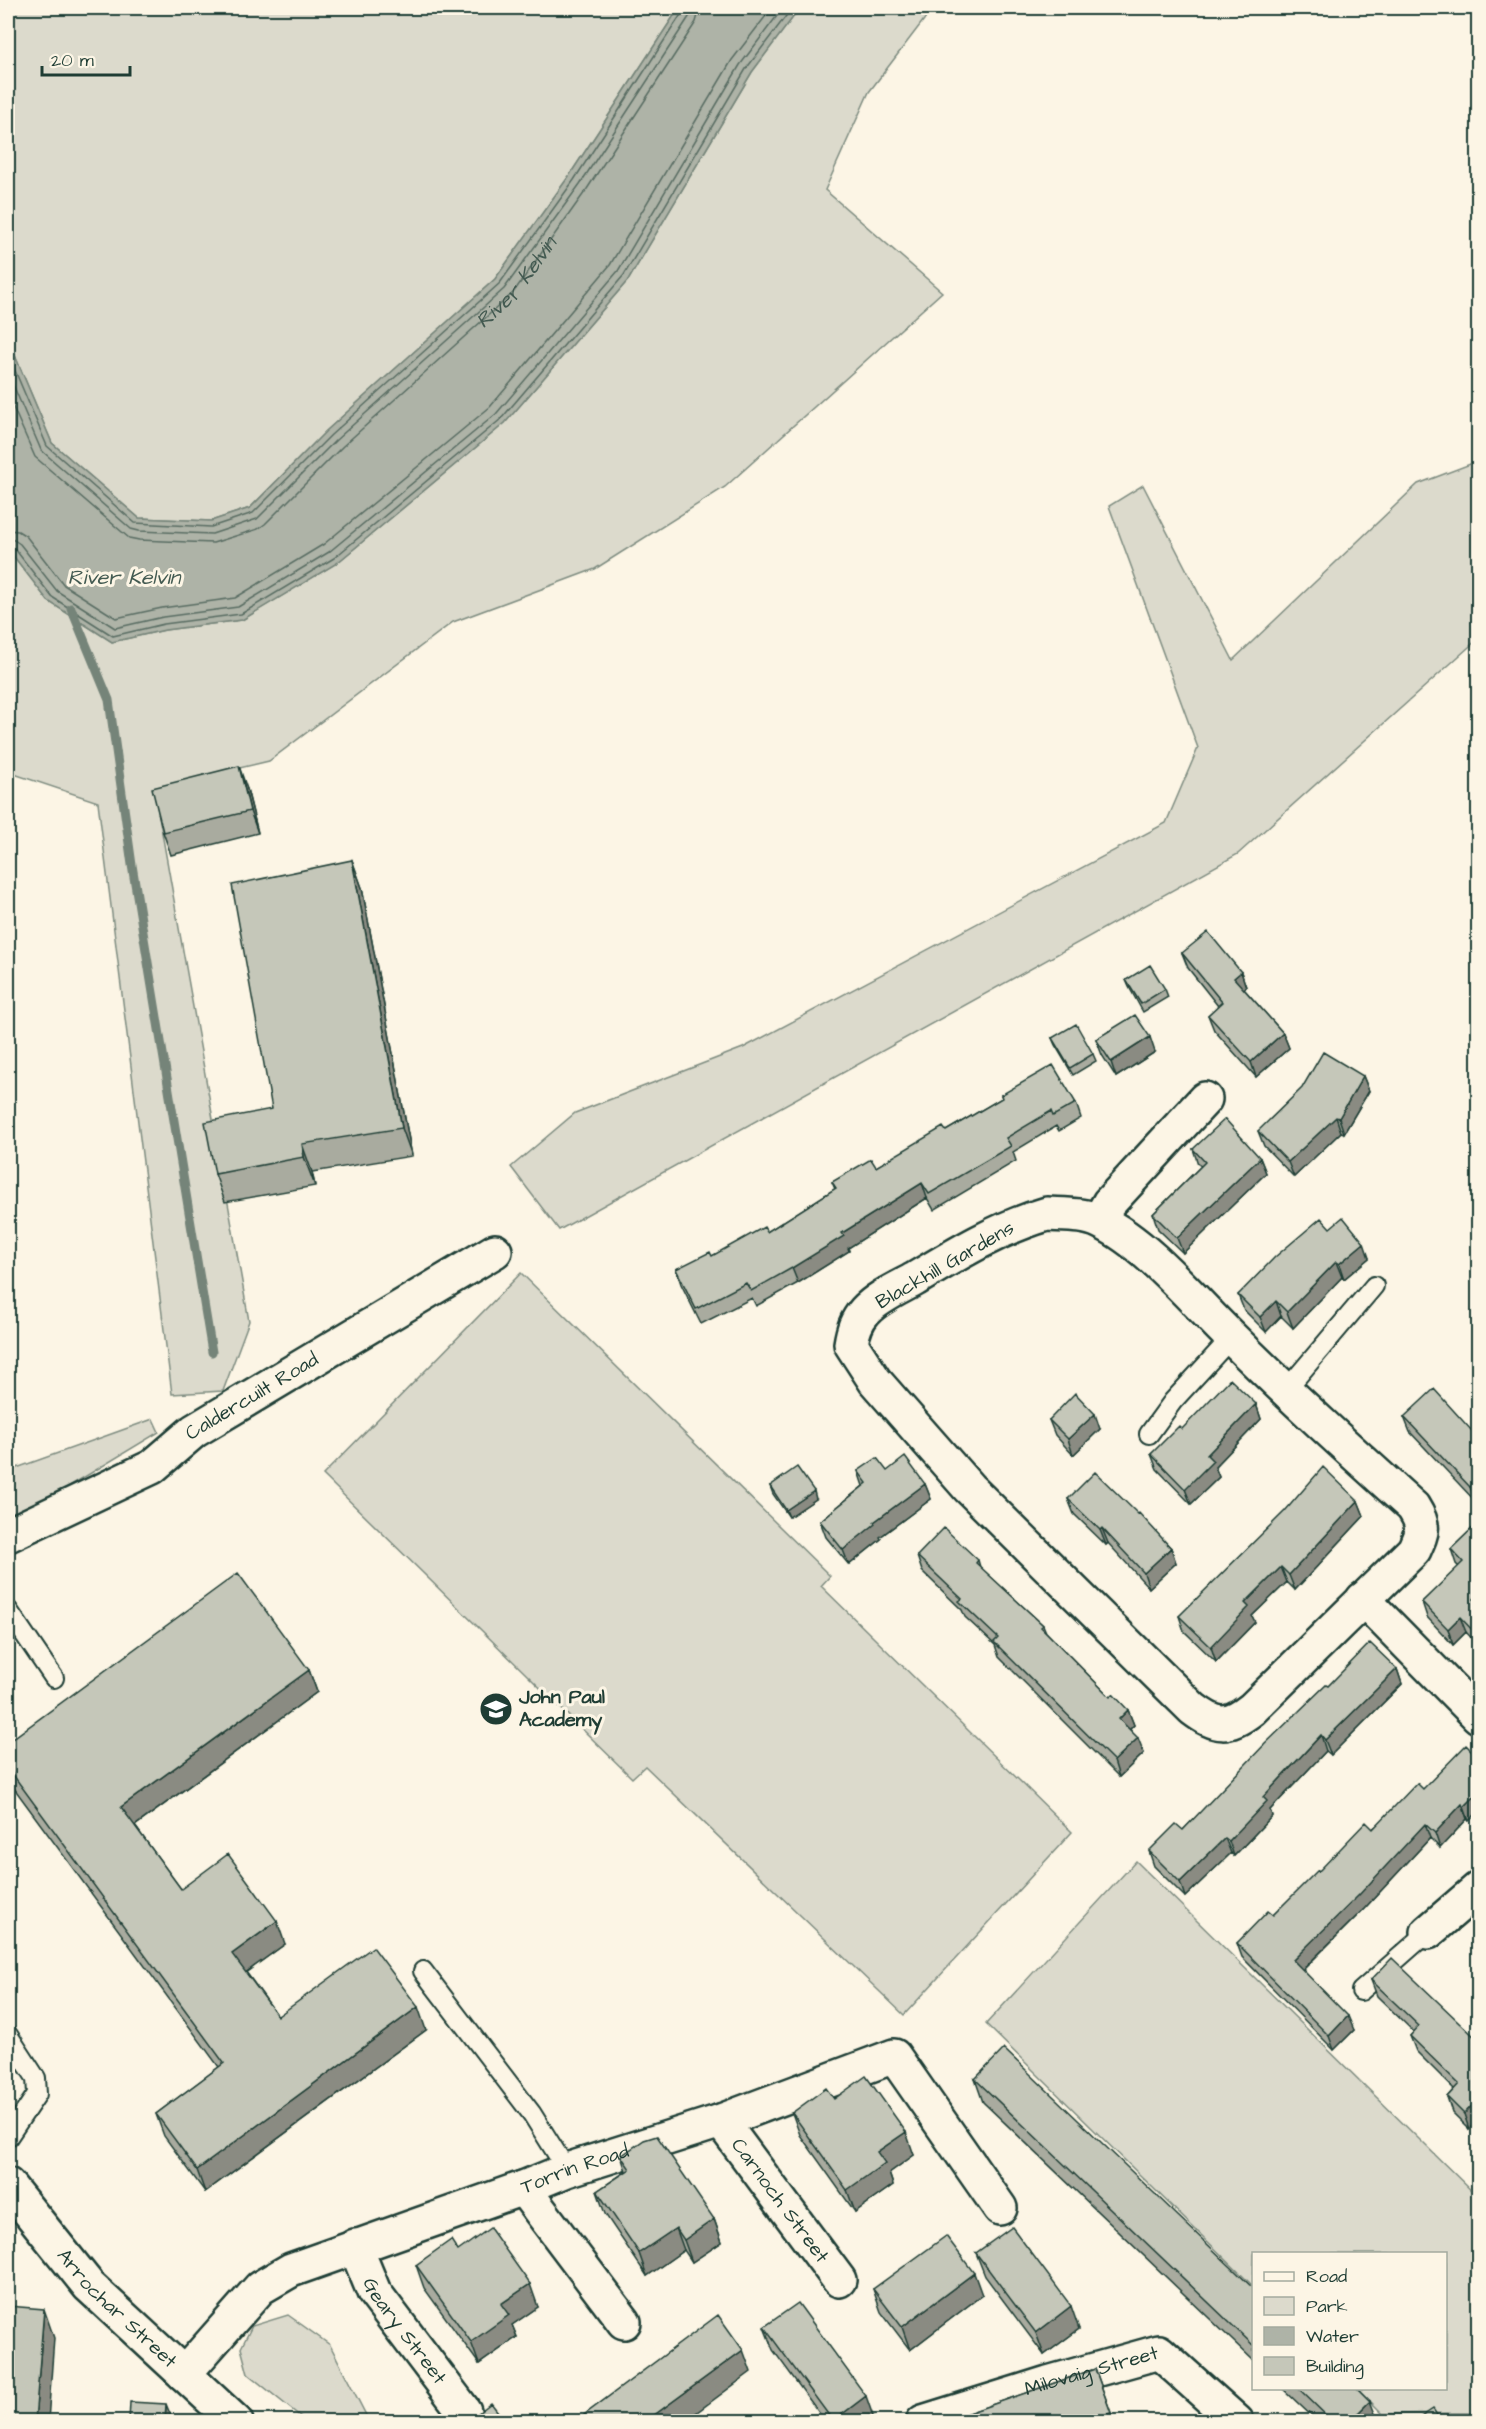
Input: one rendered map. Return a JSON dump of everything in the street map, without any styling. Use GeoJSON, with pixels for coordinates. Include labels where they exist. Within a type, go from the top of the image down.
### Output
{"type":"FeatureCollection","features":[{"type":"Feature","properties":{"kind":"street"},"geometry":{"type":"LineString","coordinates":[[1099,1220],[1109,1203],[1206,1100]]}},
{"type":"Feature","properties":{"kind":"street","name":"Blackhill Gardens"},"geometry":{"type":"LineString","coordinates":[[1047,1214],[1074,1215],[1099,1220],[1124,1235],[1176,1282],[1286,1390],[1413,1507],[1421,1520],[1422,1532],[1414,1550],[1237,1721],[1220,1724],[1205,1718],[1184,1701],[969,1488],[875,1381],[851,1344],[854,1327],[865,1311],[884,1297],[988,1236],[1047,1214]]}},
{"type":"Feature","properties":{"kind":"street","name":"Caldercuilt Road"},"geometry":{"type":"LineString","coordinates":[[8,1535],[152,1467],[194,1431],[495,1251]]}},
{"type":"Feature","properties":{"kind":"street"},"geometry":{"type":"LineString","coordinates":[[1364,1599],[1479,1716]]}},
{"type":"Feature","properties":{"kind":"street"},"geometry":{"type":"LineString","coordinates":[[1428,1932],[1479,1889]]}},
{"type":"Feature","properties":{"kind":"street","name":"Torrin Road"},"geometry":{"type":"LineString","coordinates":[[184,2374],[260,2288],[291,2270],[523,2188],[567,2170],[721,2121],[894,2056],[1000,2208]]}},
{"type":"Feature","properties":{"kind":"street","name":"Carnoch Street"},"geometry":{"type":"LineString","coordinates":[[721,2121],[839,2280]]}},
{"type":"Feature","properties":{"kind":"street"},"geometry":{"type":"LineString","coordinates":[[523,2188],[624,2322]]}},
{"type":"Feature","properties":{"kind":"street","name":"Arrochar Street"},"geometry":{"type":"LineString","coordinates":[[12,2201],[89,2286],[236,2421]]}},
{"type":"Feature","properties":{"kind":"street","name":"Geary Street"},"geometry":{"type":"LineString","coordinates":[[355,2246],[374,2292],[464,2411]]}},
{"type":"Feature","properties":{"kind":"street","name":"Milovaig Street"},"geometry":{"type":"LineString","coordinates":[[923,2421],[1159,2352],[1238,2421]]}},
{"type":"Feature","properties":{"kind":"lane"},"geometry":{"type":"LineString","coordinates":[[1286,1390],[1374,1286]]}},
{"type":"Feature","properties":{"kind":"lane"},"geometry":{"type":"LineString","coordinates":[[1149,1434],[1173,1401],[1232,1338]]}},
{"type":"Feature","properties":{"kind":"lane"},"geometry":{"type":"LineString","coordinates":[[8,1610],[54,1678]]}},
{"type":"Feature","properties":{"kind":"lane"},"geometry":{"type":"LineString","coordinates":[[1361,1991],[1428,1932]]}},
{"type":"Feature","properties":{"kind":"lane"},"geometry":{"type":"LineString","coordinates":[[423,1971],[532,2114],[567,2170]]}},
{"type":"Feature","properties":{"kind":"lane"},"geometry":{"type":"LineString","coordinates":[[8,2035],[36,2078],[37,2094],[8,2137]]}},
{"type":"Feature","properties":{"kind":"green space"},"geometry":{"type":"Polygon","coordinates":[[[8,8],[679,8],[569,176],[495,279],[326,431],[250,508],[211,521],[139,518],[52,443],[8,339],[8,8]]]}},
{"type":"Feature","properties":{"kind":"green space"},"geometry":{"type":"Polygon","coordinates":[[[800,8],[933,8],[869,92],[825,190],[942,292],[725,487],[595,569],[453,622],[269,761],[154,788],[249,1321],[223,1391],[172,1394],[98,802],[8,772],[8,549],[48,601],[112,642],[165,630],[242,620],[337,563],[505,423],[629,279],[752,72],[800,8]]]}},
{"type":"Feature","properties":{"kind":"green space"},"geometry":{"type":"Polygon","coordinates":[[[1478,461],[1478,639],[1238,854],[559,1230],[511,1167],[575,1113],[743,1048],[1166,823],[1198,748],[1109,506],[1143,485],[1233,660],[1418,484],[1478,461]]]}},
{"type":"Feature","properties":{"kind":"green space"},"geometry":{"type":"Polygon","coordinates":[[[521,1273],[830,1576],[821,1586],[1072,1832],[904,2015],[645,1766],[632,1778],[323,1475],[521,1273]]]}},
{"type":"Feature","properties":{"kind":"green space"},"geometry":{"type":"Polygon","coordinates":[[[153,1419],[159,1432],[18,1517],[8,1520],[8,1471],[153,1419]]]}},
{"type":"Feature","properties":{"kind":"green space"},"geometry":{"type":"Polygon","coordinates":[[[1136,1861],[1478,2197],[1478,2413],[1383,2414],[1359,2390],[1447,2390],[1447,2252],[1252,2252],[1252,2285],[986,2024],[1136,1861]]]}},
{"type":"Feature","properties":{"kind":"green space"},"geometry":{"type":"Polygon","coordinates":[[[288,2315],[330,2345],[369,2421],[306,2421],[248,2374],[241,2348],[252,2326],[288,2315]]]}},
{"type":"Feature","properties":{"kind":"water","name":"River Kelvin"},"geometry":{"type":"Polygon","coordinates":[[[679,8],[800,8],[752,72],[629,279],[505,423],[337,563],[242,620],[165,630],[112,642],[48,601],[8,549],[8,339],[52,443],[139,518],[211,521],[250,508],[326,431],[495,279],[569,176],[679,8]]]}},
{"type":"Feature","properties":{"kind":"building"},"geometry":{"type":"Polygon","coordinates":[[[239,766],[250,811],[163,832],[152,788],[239,766]]]}},
{"type":"Feature","properties":{"kind":"building"},"geometry":{"type":"Polygon","coordinates":[[[352,860],[402,1128],[302,1144],[304,1157],[215,1174],[205,1122],[272,1109],[232,885],[352,860]]]}},
{"type":"Feature","properties":{"kind":"building"},"geometry":{"type":"Polygon","coordinates":[[[1208,932],[1241,972],[1234,978],[1283,1033],[1251,1062],[1208,1015],[1222,1002],[1182,953],[1208,932]]]}},
{"type":"Feature","properties":{"kind":"building"},"geometry":{"type":"Polygon","coordinates":[[[1150,965],[1165,989],[1141,1004],[1126,980],[1150,965]]]}},
{"type":"Feature","properties":{"kind":"building"},"geometry":{"type":"Polygon","coordinates":[[[1135,1015],[1150,1037],[1111,1062],[1096,1039],[1135,1015]]]}},
{"type":"Feature","properties":{"kind":"building"},"geometry":{"type":"Polygon","coordinates":[[[1076,1024],[1093,1054],[1070,1068],[1052,1038],[1076,1024]]]}},
{"type":"Feature","properties":{"kind":"building"},"geometry":{"type":"Polygon","coordinates":[[[1323,1052],[1363,1076],[1339,1118],[1336,1117],[1288,1162],[1258,1131],[1302,1088],[1323,1052]]]}},
{"type":"Feature","properties":{"kind":"building"},"geometry":{"type":"Polygon","coordinates":[[[1053,1065],[1076,1103],[1053,1116],[1051,1111],[1006,1138],[1011,1146],[929,1194],[922,1183],[842,1233],[844,1236],[751,1291],[746,1283],[696,1309],[676,1269],[710,1252],[712,1256],[764,1227],[767,1232],[836,1188],[832,1182],[871,1159],[876,1167],[943,1127],[946,1131],[1053,1065]]]}},
{"type":"Feature","properties":{"kind":"building"},"geometry":{"type":"Polygon","coordinates":[[[1225,1119],[1260,1158],[1177,1238],[1153,1214],[1205,1162],[1193,1149],[1225,1119]]]}},
{"type":"Feature","properties":{"kind":"building"},"geometry":{"type":"Polygon","coordinates":[[[1343,1217],[1364,1243],[1339,1264],[1336,1262],[1287,1312],[1276,1301],[1260,1317],[1238,1295],[1275,1257],[1321,1218],[1330,1228],[1343,1217]]]}},
{"type":"Feature","properties":{"kind":"building"},"geometry":{"type":"Polygon","coordinates":[[[1230,1379],[1256,1404],[1207,1455],[1213,1461],[1185,1489],[1151,1454],[1179,1426],[1182,1429],[1230,1379]]]}},
{"type":"Feature","properties":{"kind":"building"},"geometry":{"type":"Polygon","coordinates":[[[1434,1389],[1472,1431],[1474,1429],[1479,1434],[1479,1479],[1470,1487],[1404,1417],[1434,1389]]]}},
{"type":"Feature","properties":{"kind":"building"},"geometry":{"type":"Polygon","coordinates":[[[1075,1393],[1095,1414],[1068,1439],[1049,1420],[1075,1393]]]}},
{"type":"Feature","properties":{"kind":"building"},"geometry":{"type":"Polygon","coordinates":[[[905,1457],[925,1484],[874,1522],[875,1524],[843,1550],[820,1521],[867,1483],[858,1471],[877,1458],[887,1471],[905,1457]]]}},
{"type":"Feature","properties":{"kind":"building"},"geometry":{"type":"Polygon","coordinates":[[[797,1467],[814,1491],[786,1510],[770,1486],[797,1467]]]}},
{"type":"Feature","properties":{"kind":"building"},"geometry":{"type":"Polygon","coordinates":[[[1323,1467],[1358,1501],[1289,1575],[1281,1567],[1245,1603],[1249,1607],[1211,1647],[1179,1616],[1285,1511],[1323,1467]]]}},
{"type":"Feature","properties":{"kind":"building"},"geometry":{"type":"Polygon","coordinates":[[[1095,1472],[1139,1513],[1171,1548],[1144,1573],[1102,1528],[1100,1530],[1068,1499],[1095,1472]]]}},
{"type":"Feature","properties":{"kind":"building"},"geometry":{"type":"Polygon","coordinates":[[[1479,1522],[1479,1594],[1474,1599],[1479,1604],[1479,1637],[1460,1617],[1448,1629],[1422,1602],[1463,1562],[1451,1549],[1479,1522]]]}},
{"type":"Feature","properties":{"kind":"building"},"geometry":{"type":"Polygon","coordinates":[[[944,1528],[978,1560],[976,1563],[1043,1625],[1041,1627],[1110,1697],[1113,1694],[1128,1710],[1119,1719],[1138,1738],[1114,1761],[994,1642],[998,1638],[917,1556],[944,1528]]]}},
{"type":"Feature","properties":{"kind":"building"},"geometry":{"type":"Polygon","coordinates":[[[238,1573],[309,1670],[121,1807],[181,1889],[228,1854],[277,1921],[232,1954],[278,2016],[373,1947],[418,2007],[197,2170],[156,2114],[224,2063],[8,1768],[8,1742],[238,1573]]]}},
{"type":"Feature","properties":{"kind":"building"},"geometry":{"type":"Polygon","coordinates":[[[1370,1643],[1397,1669],[1325,1740],[1321,1735],[1263,1797],[1267,1801],[1229,1841],[1225,1838],[1180,1882],[1149,1851],[1176,1824],[1183,1830],[1265,1744],[1326,1685],[1328,1686],[1370,1643]]]}},
{"type":"Feature","properties":{"kind":"building"},"geometry":{"type":"Polygon","coordinates":[[[1466,1745],[1479,1758],[1479,1792],[1464,1807],[1462,1804],[1435,1833],[1425,1824],[1359,1895],[1293,1960],[1348,2016],[1329,2036],[1237,1943],[1268,1911],[1273,1915],[1366,1822],[1373,1829],[1417,1783],[1423,1789],[1466,1745]]]}},
{"type":"Feature","properties":{"kind":"building"},"geometry":{"type":"Polygon","coordinates":[[[1392,1958],[1479,2041],[1479,2098],[1464,2114],[1447,2097],[1459,2084],[1410,2036],[1419,2026],[1371,1980],[1392,1958]]]}},
{"type":"Feature","properties":{"kind":"building"},"geometry":{"type":"Polygon","coordinates":[[[1004,2049],[1252,2287],[1252,2344],[975,2079],[1004,2049]]]}},
{"type":"Feature","properties":{"kind":"building"},"geometry":{"type":"Polygon","coordinates":[[[866,2076],[906,2132],[877,2152],[885,2163],[847,2190],[792,2113],[826,2088],[834,2099],[866,2076]]]}},
{"type":"Feature","properties":{"kind":"building"},"geometry":{"type":"Polygon","coordinates":[[[657,2136],[714,2219],[684,2240],[676,2228],[639,2253],[597,2191],[630,2169],[621,2156],[644,2140],[657,2136]]]}},
{"type":"Feature","properties":{"kind":"building"},"geometry":{"type":"Polygon","coordinates":[[[1012,2227],[1071,2306],[1036,2333],[976,2253],[1012,2227]]]}},
{"type":"Feature","properties":{"kind":"building"},"geometry":{"type":"Polygon","coordinates":[[[490,2228],[530,2284],[501,2304],[509,2315],[471,2342],[416,2265],[451,2240],[458,2251],[490,2228]]]}},
{"type":"Feature","properties":{"kind":"building"},"geometry":{"type":"Polygon","coordinates":[[[946,2236],[974,2273],[902,2327],[873,2289],[946,2236]]]}},
{"type":"Feature","properties":{"kind":"building"},"geometry":{"type":"Polygon","coordinates":[[[798,2303],[866,2396],[833,2421],[764,2327],[798,2303]]]}},
{"type":"Feature","properties":{"kind":"building"},"geometry":{"type":"Polygon","coordinates":[[[8,2306],[44,2309],[35,2421],[8,2421],[8,2306]]]}},
{"type":"Feature","properties":{"kind":"building"},"geometry":{"type":"Polygon","coordinates":[[[718,2315],[743,2350],[646,2421],[589,2421],[584,2415],[718,2315]]]}},
{"type":"Feature","properties":{"kind":"building"},"geometry":{"type":"Polygon","coordinates":[[[1095,2369],[1111,2413],[1085,2421],[945,2421],[1095,2369]]]}},
{"type":"Feature","properties":{"kind":"building"},"geometry":{"type":"Polygon","coordinates":[[[1300,2390],[1359,2390],[1370,2401],[1350,2421],[1332,2421],[1300,2390]]]}},
{"type":"Feature","properties":{"kind":"building"},"geometry":{"type":"Polygon","coordinates":[[[130,2402],[166,2404],[165,2421],[129,2421],[130,2402]]]}},
{"type":"Feature","properties":{"kind":"building"},"geometry":{"type":"Polygon","coordinates":[[[491,2403],[505,2421],[468,2421],[491,2403]]]}},
{"type":"Feature","properties":{"kind":"building"},"geometry":{"type":"Polygon","coordinates":[[[1433,2409],[1441,2421],[1415,2421],[1433,2409]]]}},
{"type":"Feature","properties":{"kind":"waterway"},"geometry":{"type":"LineString","coordinates":[[71,608],[109,700],[132,865],[212,1352]]}},
{"type":"Feature","properties":{"kind":"place","name":"John Paul Academy"},"geometry":{"type":"Point","coordinates":[496,1709]}}]}
